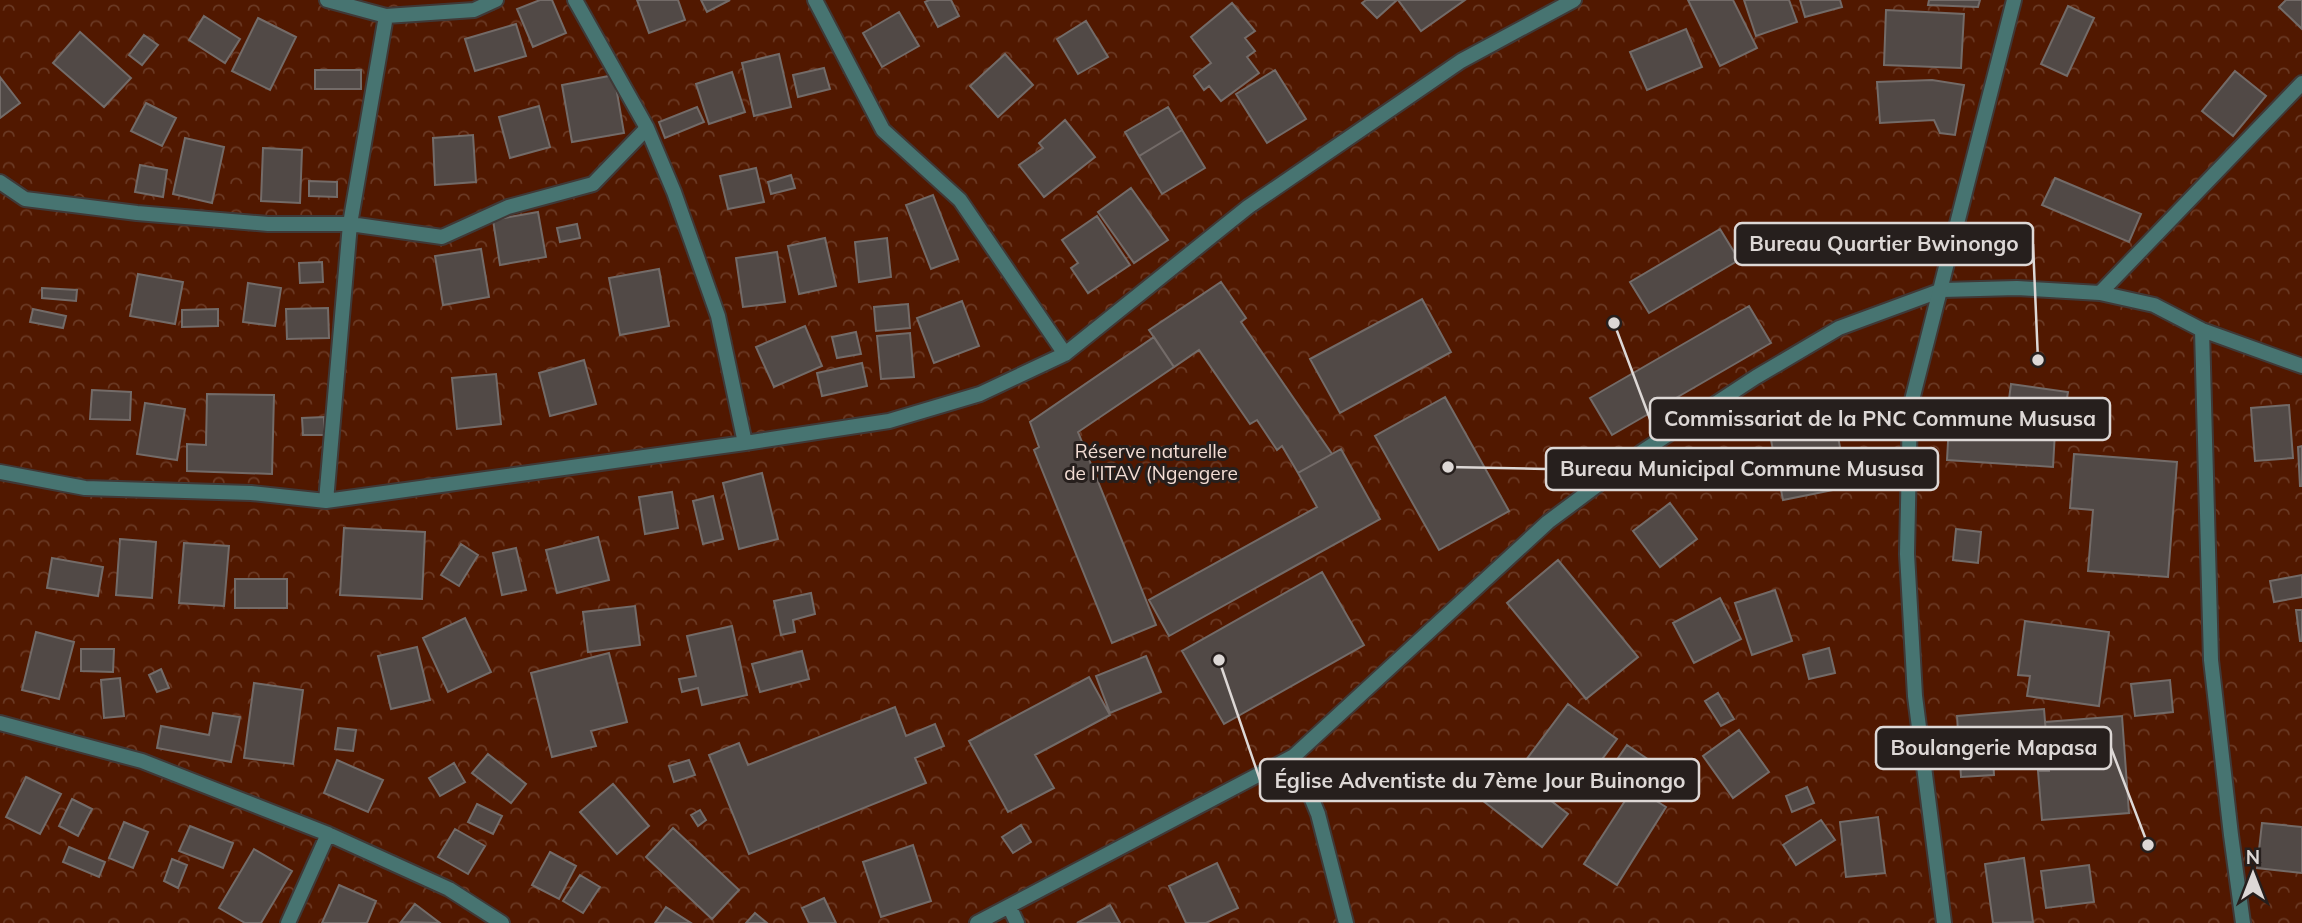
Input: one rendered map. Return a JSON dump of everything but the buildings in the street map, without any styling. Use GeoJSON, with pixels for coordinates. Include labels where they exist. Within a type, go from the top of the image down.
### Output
{"type":"FeatureCollection","features":[{"type":"Feature","properties":{"kind":"street"},"geometry":{"type":"LineString","coordinates":[[327,0],[386,16],[474,10],[496,0]]}},
{"type":"Feature","properties":{"kind":"street"},"geometry":{"type":"LineString","coordinates":[[575,0],[647,128],[674,192],[718,316],[745,443]]}},
{"type":"Feature","properties":{"kind":"street"},"geometry":{"type":"LineString","coordinates":[[815,0],[883,130],[960,200],[1065,354]]}},
{"type":"Feature","properties":{"kind":"street"},"geometry":{"type":"LineString","coordinates":[[0,472],[85,488],[251,493],[326,501],[889,421],[980,394],[1065,354],[1248,207],[1461,61],[1574,0]]}},
{"type":"Feature","properties":{"kind":"street"},"geometry":{"type":"LineString","coordinates":[[1944,923],[1915,696],[1907,554],[1910,408],[2014,0]]}},
{"type":"Feature","properties":{"kind":"street"},"geometry":{"type":"LineString","coordinates":[[326,501],[350,224],[386,16]]}},
{"type":"Feature","properties":{"kind":"street"},"geometry":{"type":"LineString","coordinates":[[2101,293],[2302,83]]}},
{"type":"Feature","properties":{"kind":"street"},"geometry":{"type":"LineString","coordinates":[[0,182],[24,199],[268,224],[350,224],[442,237],[508,207],[593,184],[647,128]]}},
{"type":"Feature","properties":{"kind":"street"},"geometry":{"type":"LineString","coordinates":[[977,923],[1294,756],[1548,522],[1643,451],[1756,377],[1839,328],[1942,290],[2017,288],[2101,293],[2154,305],[2203,330],[2302,366]]}},
{"type":"Feature","properties":{"kind":"street"},"geometry":{"type":"LineString","coordinates":[[2203,330],[2211,660],[2243,923]]}},
{"type":"Feature","properties":{"kind":"street"},"geometry":{"type":"LineString","coordinates":[[0,723],[142,761],[328,834],[449,889],[502,923]]}},
{"type":"Feature","properties":{"kind":"street"},"geometry":{"type":"LineString","coordinates":[[1294,756],[1318,814],[1346,923]]}},
{"type":"Feature","properties":{"kind":"street"},"geometry":{"type":"LineString","coordinates":[[288,923],[328,834]]}},
{"type":"Feature","properties":{"kind":"street"},"geometry":{"type":"LineString","coordinates":[[1009,906],[1017,923]]}},
{"type":"Feature","properties":{"kind":"green space","name":"Réserve naturelle de l'ITAV (Ngengere"},"geometry":{"type":"Polygon","coordinates":[[[0,0],[2302,0],[2302,923],[0,923],[0,0]]]}},
{"type":"Feature","properties":{"kind":"place","name":"Commissariat de la PNC Commune Mususa"},"geometry":{"type":"Point","coordinates":[1614,323]}},
{"type":"Feature","properties":{"kind":"place","name":"Bureau Quartier Bwinongo"},"geometry":{"type":"Point","coordinates":[2038,360]}},
{"type":"Feature","properties":{"kind":"place","name":"Bureau Municipal Commune Mususa"},"geometry":{"type":"Point","coordinates":[1448,467]}},
{"type":"Feature","properties":{"kind":"place","name":"Église Adventiste du 7ème Jour Buinongo"},"geometry":{"type":"Point","coordinates":[1219,660]}},
{"type":"Feature","properties":{"kind":"place","name":"Boulangerie Mapasa"},"geometry":{"type":"Point","coordinates":[2148,845]}}]}
